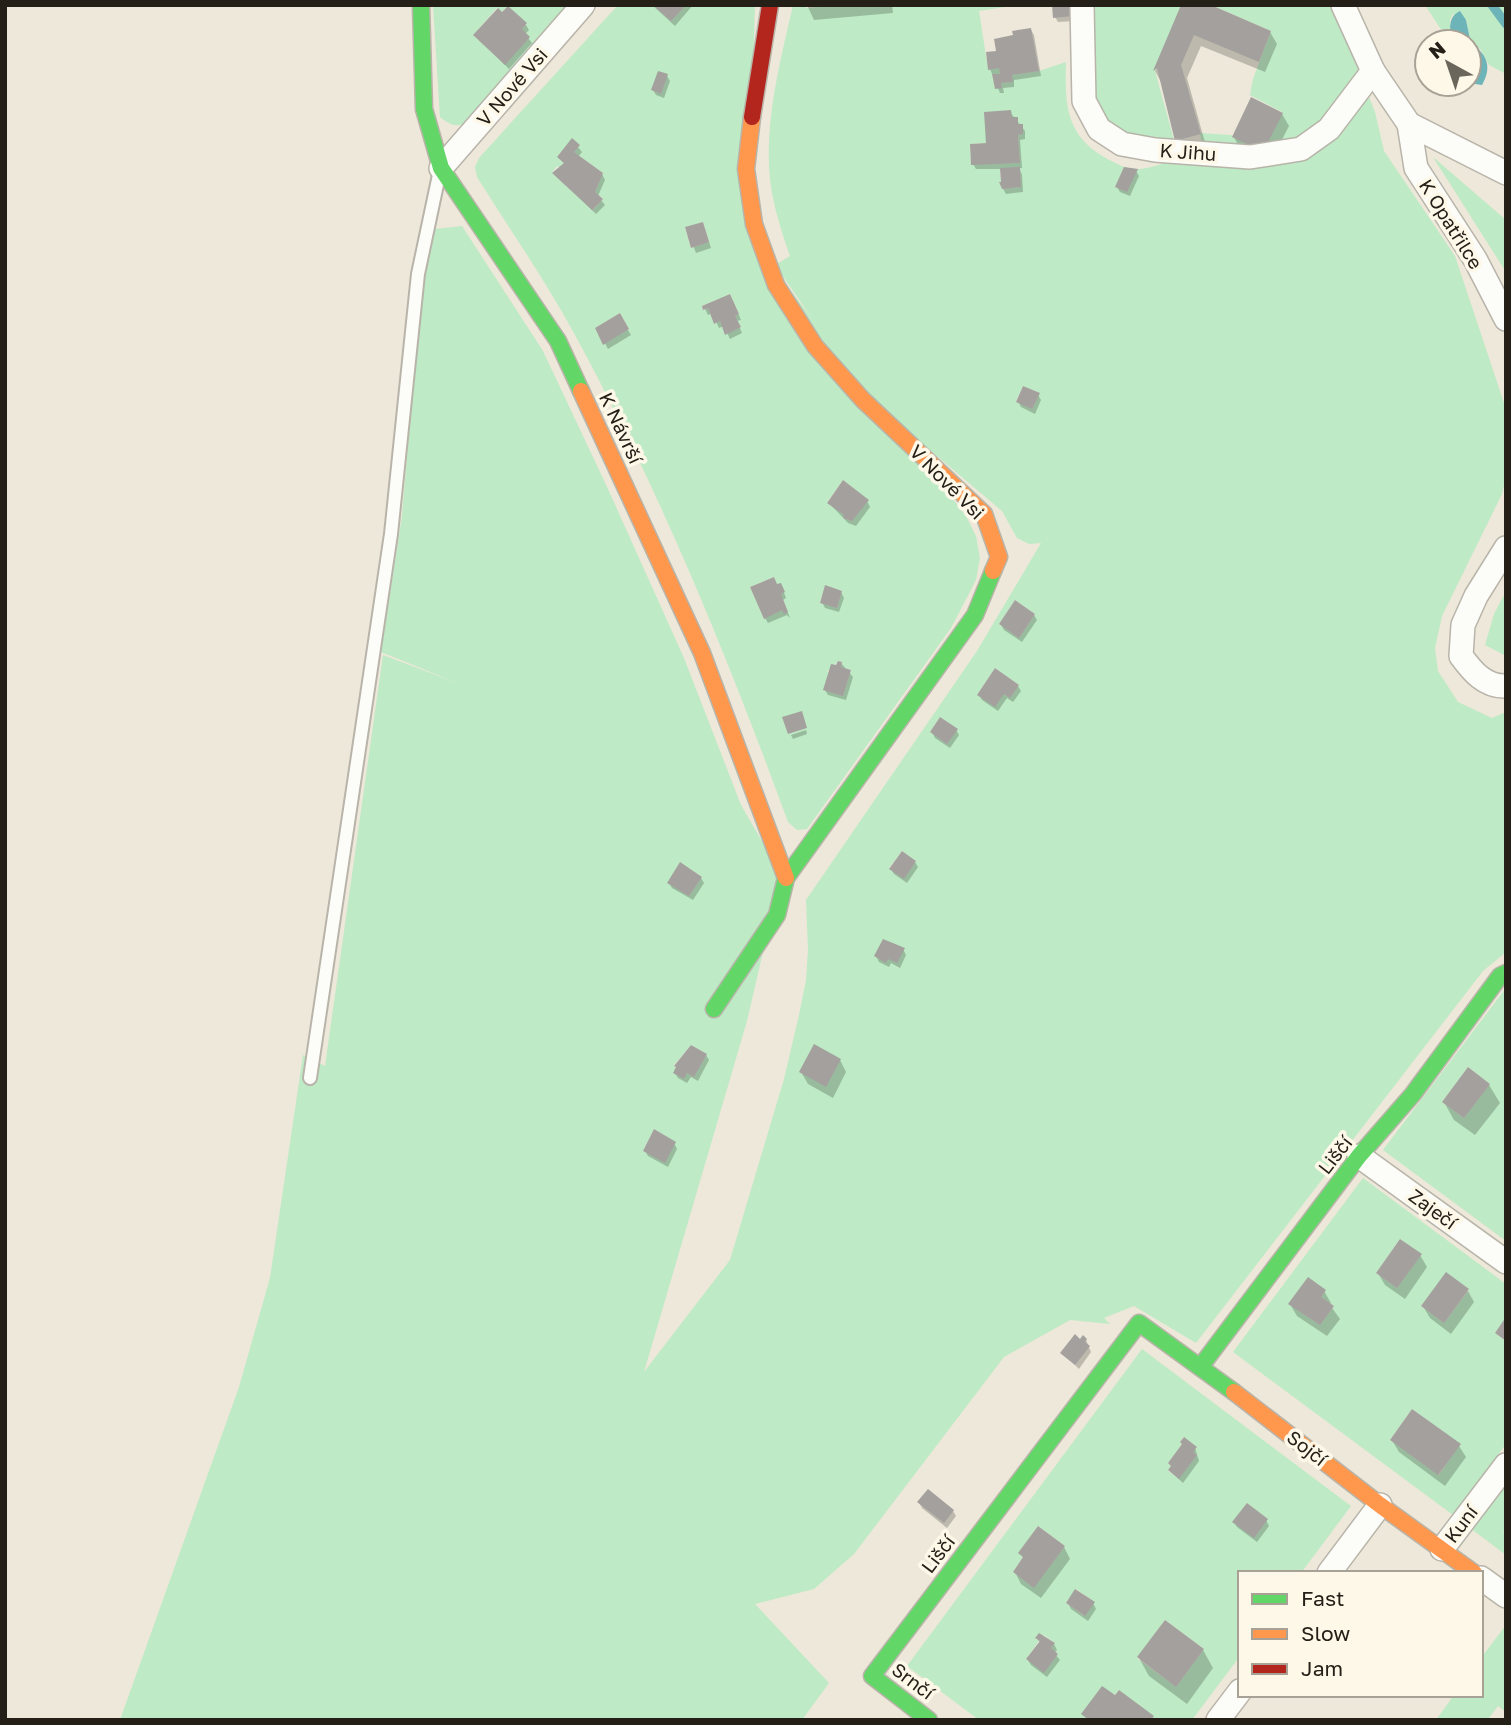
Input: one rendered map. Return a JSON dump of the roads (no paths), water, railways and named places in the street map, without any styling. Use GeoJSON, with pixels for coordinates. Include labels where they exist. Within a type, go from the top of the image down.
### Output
{"type":"FeatureCollection","features":[{"type":"Feature","properties":{"kind":"street","name":"K Návrší"},"geometry":{"type":"LineString","coordinates":[[421,5],[424,109],[441,168],[558,341],[702,653],[786,878]]}},
{"type":"Feature","properties":{"kind":"street","name":"V Nové Vsi"},"geometry":{"type":"LineString","coordinates":[[441,168],[583,5]]}},
{"type":"Feature","properties":{"kind":"street","name":"V Nové Vsi"},"geometry":{"type":"LineString","coordinates":[[714,1009],[776,915],[786,878],[975,615],[999,557],[984,514],[863,400],[815,346],[776,285],[754,224],[746,169],[755,89],[770,5]]}},
{"type":"Feature","properties":{"kind":"street","name":"K Jihu"},"geometry":{"type":"LineString","coordinates":[[1082,5],[1084,101],[1099,129],[1122,144],[1155,150],[1251,157],[1301,149],[1329,130],[1373,71]]}},
{"type":"Feature","properties":{"kind":"street"},"geometry":{"type":"LineString","coordinates":[[1343,5],[1373,71],[1409,124],[1506,173]]}},
{"type":"Feature","properties":{"kind":"street","name":"K Opatřilce"},"geometry":{"type":"LineString","coordinates":[[1409,124],[1416,168],[1475,259],[1506,319]]}},
{"type":"Feature","properties":{"kind":"street"},"geometry":{"type":"LineString","coordinates":[[1506,548],[1476,596],[1463,625],[1461,656],[1475,676],[1499,686],[1506,686]]}},
{"type":"Feature","properties":{"kind":"street","name":"Liščí"},"geometry":{"type":"LineString","coordinates":[[1201,1366],[1359,1156],[1413,1094],[1500,976],[1506,973]]}},
{"type":"Feature","properties":{"kind":"street","name":"Zaječí"},"geometry":{"type":"LineString","coordinates":[[1359,1156],[1506,1262]]}},
{"type":"Feature","properties":{"kind":"street","name":"Liščí"},"geometry":{"type":"LineString","coordinates":[[872,1676],[1139,1323]]}},
{"type":"Feature","properties":{"kind":"street","name":"Sojčí"},"geometry":{"type":"LineString","coordinates":[[1139,1323],[1201,1366],[1380,1505],[1471,1571]]}},
{"type":"Feature","properties":{"kind":"street","name":"Kuní"},"geometry":{"type":"LineString","coordinates":[[1442,1549],[1506,1465]]}},
{"type":"Feature","properties":{"kind":"street"},"geometry":{"type":"LineString","coordinates":[[1330,1571],[1380,1505]]}},
{"type":"Feature","properties":{"kind":"street"},"geometry":{"type":"LineString","coordinates":[[1483,1579],[1506,1596]]}},
{"type":"Feature","properties":{"kind":"street","name":"Srnčí"},"geometry":{"type":"LineString","coordinates":[[872,1676],[929,1720]]}},
{"type":"Feature","properties":{"kind":"street"},"geometry":{"type":"LineString","coordinates":[[1218,1720],[1238,1694]]}},
{"type":"Feature","properties":{"kind":"lane"},"geometry":{"type":"LineString","coordinates":[[310,1078],[391,534],[418,274],[441,168]]}},
{"type":"Feature","properties":{"kind":"water"},"geometry":{"type":"Polygon","coordinates":[[[1460,11],[1468,28],[1450,28],[1456,13],[1460,11]]]}},
{"type":"Feature","properties":{"kind":"water"},"geometry":{"type":"Polygon","coordinates":[[[1483,54],[1487,62],[1483,83],[1483,54]]]}},
{"type":"Feature","properties":{"kind":"waterway"},"geometry":{"type":"LineString","coordinates":[[1492,5],[1506,24]]}}]}
